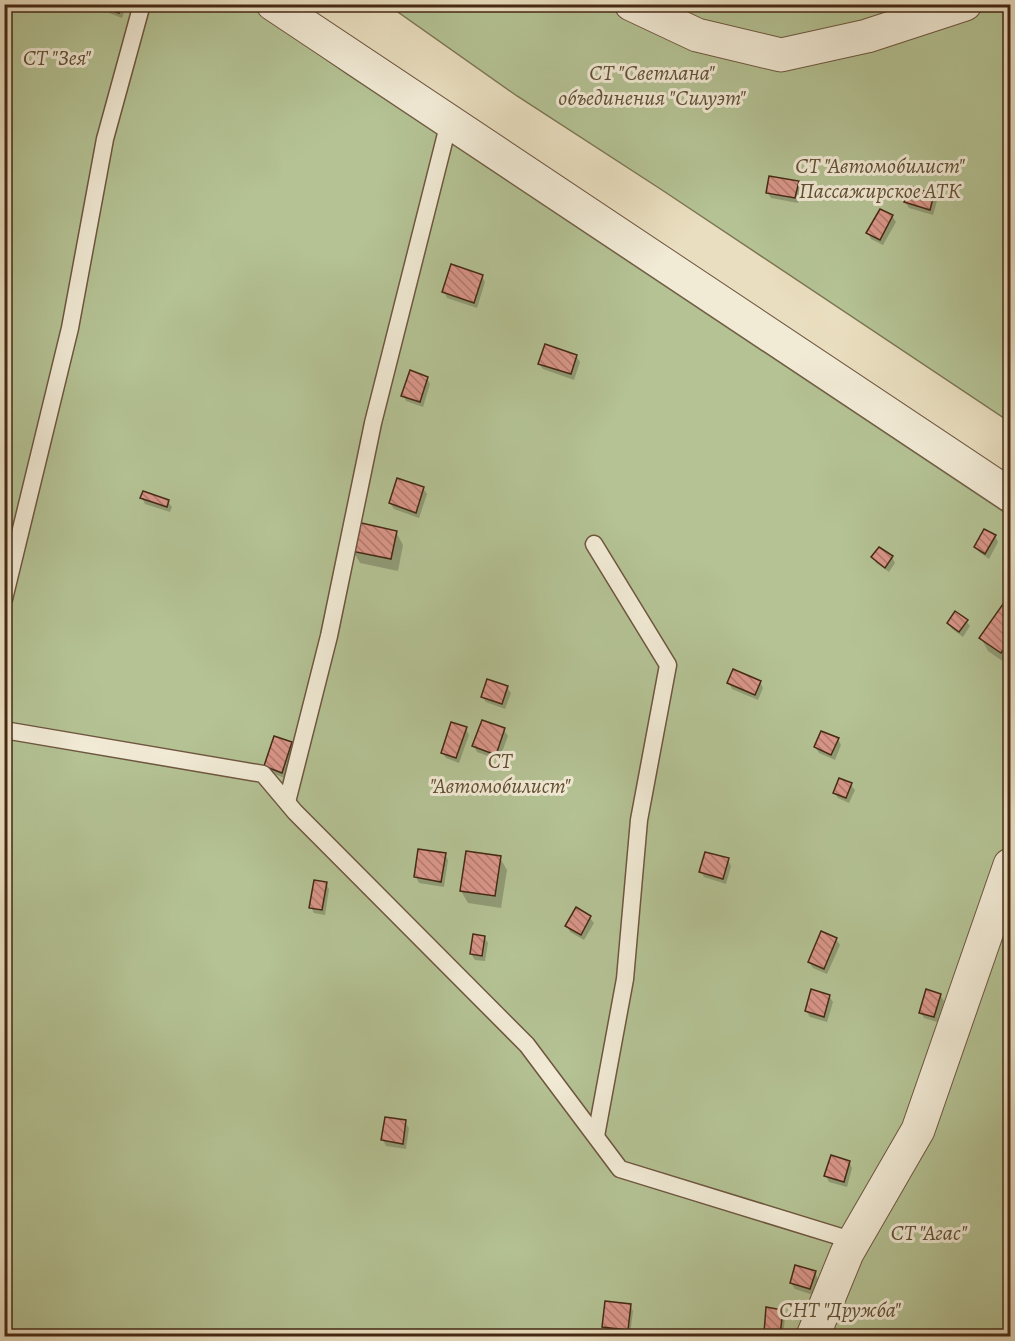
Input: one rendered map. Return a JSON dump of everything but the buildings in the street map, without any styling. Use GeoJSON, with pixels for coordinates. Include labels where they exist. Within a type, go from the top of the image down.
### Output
{"type":"FeatureCollection","features":[{"type":"Feature","properties":{"kind":"street"},"geometry":{"type":"LineString","coordinates":[[273,4],[1011,495]]}},
{"type":"Feature","properties":{"kind":"street"},"geometry":{"type":"LineString","coordinates":[[631,4],[697,35],[781,55],[867,36],[965,4]]}},
{"type":"Feature","properties":{"kind":"street"},"geometry":{"type":"LineString","coordinates":[[813,1336],[854,1241],[918,1130],[1011,865]]}},
{"type":"Feature","properties":{"kind":"lane"},"geometry":{"type":"LineString","coordinates":[[4,599],[70,328],[105,139],[142,4]]}},
{"type":"Feature","properties":{"kind":"lane"},"geometry":{"type":"LineString","coordinates":[[287,802],[329,636],[374,423],[449,122]]}},
{"type":"Feature","properties":{"kind":"lane"},"geometry":{"type":"LineString","coordinates":[[594,544],[668,665],[639,820],[625,979],[596,1136]]}},
{"type":"Feature","properties":{"kind":"lane"},"geometry":{"type":"LineString","coordinates":[[4,730],[263,774],[287,802],[527,1045],[620,1169],[854,1241]]}},
{"type":"Feature","properties":{"kind":"green space","name":"СТ \"Автомобилист\""},"geometry":{"type":"Polygon","coordinates":[[[5,5],[248,5],[347,74],[1010,516],[1010,1336],[5,1336],[5,5]]]}},
{"type":"Feature","properties":{"kind":"green space","name":"СТ \"Автомобилист\" Пассажирское АТК"},"geometry":{"type":"Polygon","coordinates":[[[388,5],[1010,5],[1010,422],[517,96],[388,5]]]}},
{"type":"Feature","properties":{"kind":"park label","name":"СТ \"Зея\""},"geometry":{"type":"Point","coordinates":[57,58]}},
{"type":"Feature","properties":{"kind":"park label","name":"СТ \"Светлана\" объединения \"Силуэт\""},"geometry":{"type":"Point","coordinates":[652,86]}},
{"type":"Feature","properties":{"kind":"park label","name":"СТ \"Агас\""},"geometry":{"type":"Point","coordinates":[929,1233]}},
{"type":"Feature","properties":{"kind":"park label","name":"СНТ \"Дружба\""},"geometry":{"type":"Point","coordinates":[840,1310]}}]}
